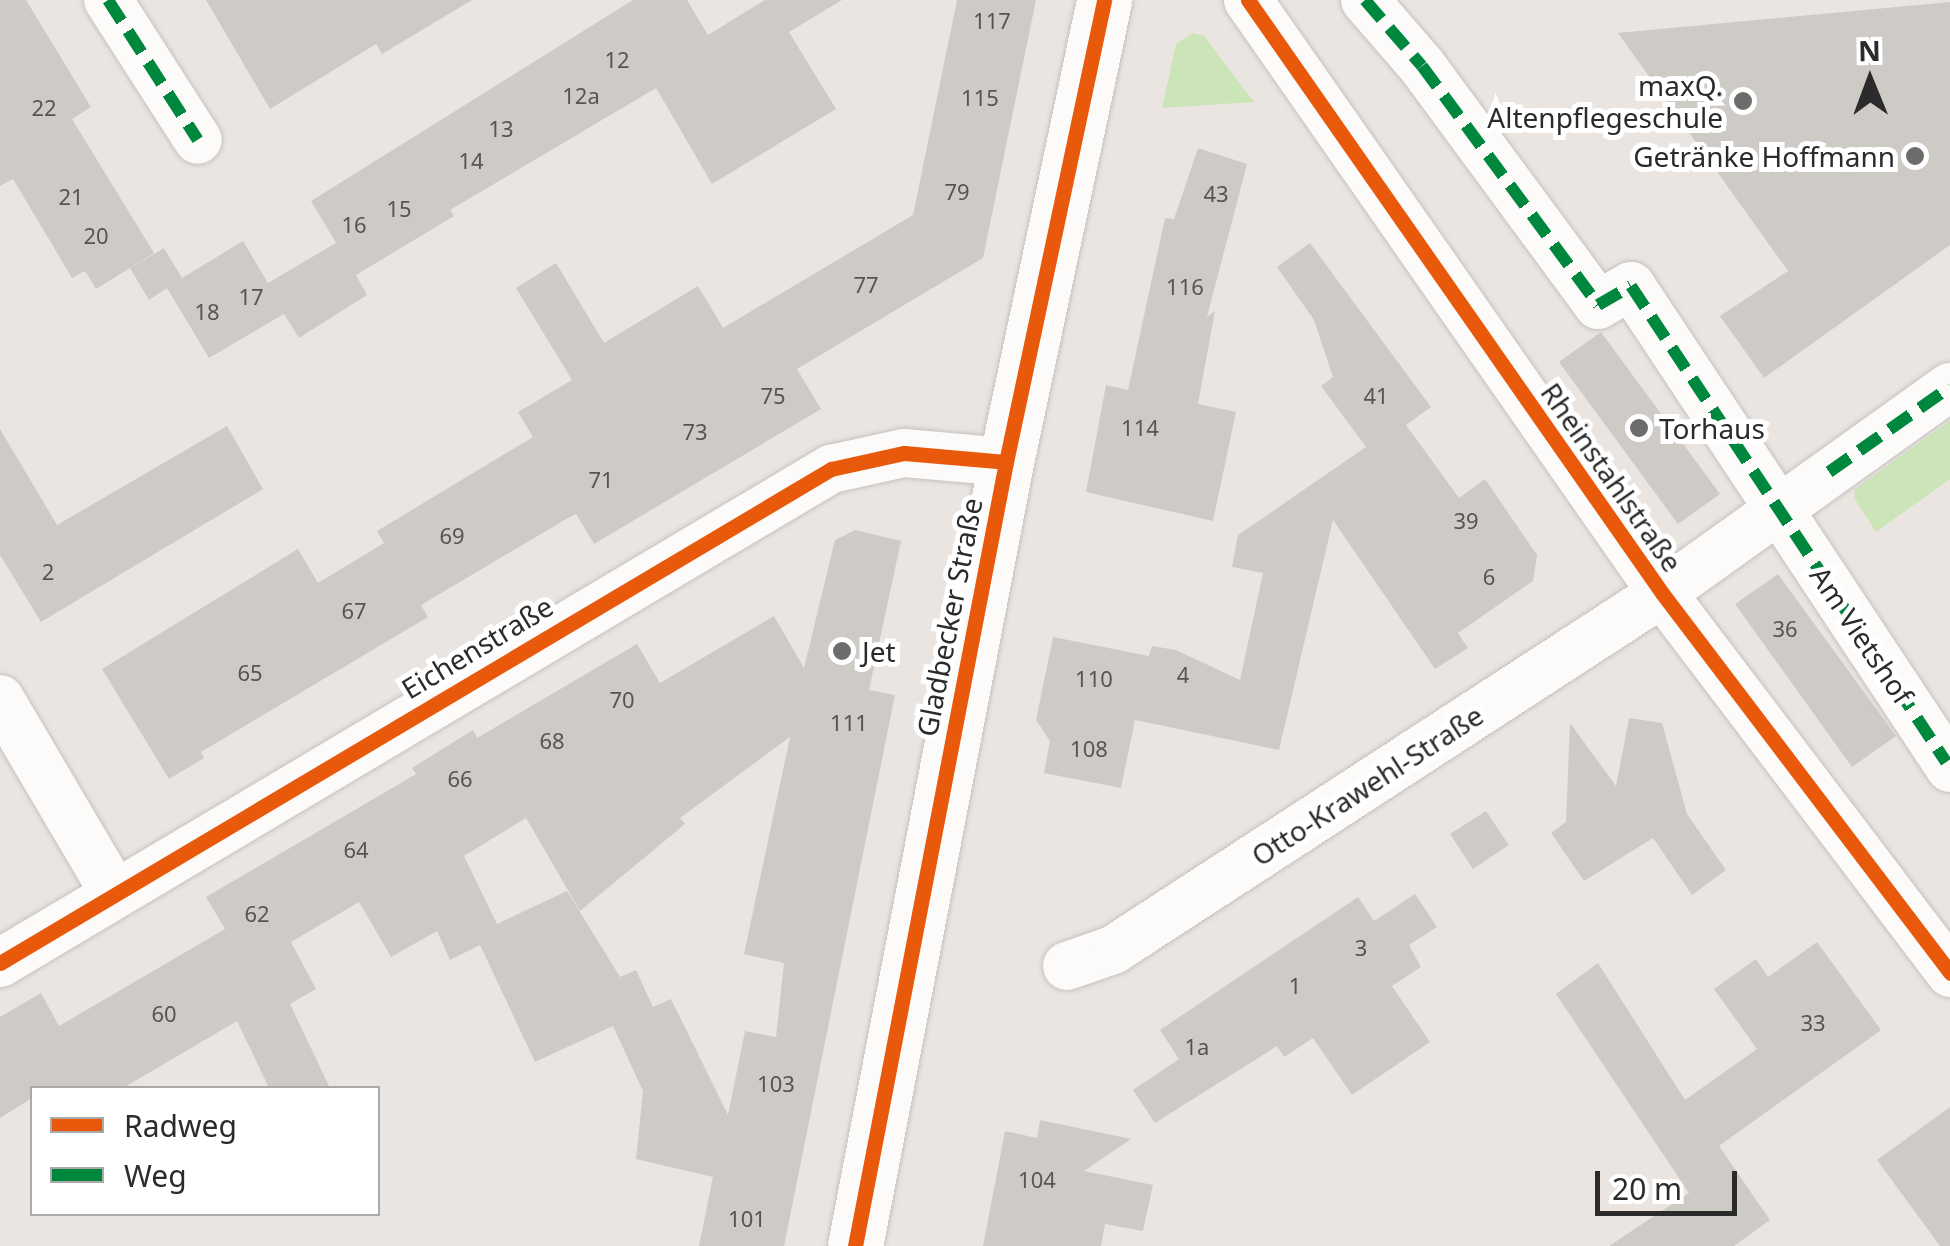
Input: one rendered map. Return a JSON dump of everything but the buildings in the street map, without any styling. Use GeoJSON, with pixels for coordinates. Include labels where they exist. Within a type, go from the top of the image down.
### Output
{"type":"FeatureCollection","features":[{"type":"Feature","properties":{"kind":"main road","name":"Gladbecker Straße"},"geometry":{"type":"LineString","coordinates":[[855,1246],[1006,462],[1104,0]]}},
{"type":"Feature","properties":{"kind":"street"},"geometry":{"type":"LineString","coordinates":[[108,0],[198,140]]}},
{"type":"Feature","properties":{"kind":"street","name":"Rheinstahlstraße"},"geometry":{"type":"LineString","coordinates":[[1248,0],[1662,593],[1950,973]]}},
{"type":"Feature","properties":{"kind":"street","name":"Am Vietshof"},"geometry":{"type":"LineString","coordinates":[[1365,0],[1403,44],[1598,305],[1631,286],[1948,765]]}},
{"type":"Feature","properties":{"kind":"street"},"geometry":{"type":"LineString","coordinates":[[1662,593],[1765,488],[1950,386]]}},
{"type":"Feature","properties":{"kind":"street","name":"Eichenstraße"},"geometry":{"type":"LineString","coordinates":[[0,962],[832,469],[904,453],[1006,462]]}},
{"type":"Feature","properties":{"kind":"street","name":"Otto-Krawehl-Straße"},"geometry":{"type":"LineString","coordinates":[[1067,966],[1113,950],[1662,593]]}},
{"type":"Feature","properties":{"kind":"street"},"geometry":{"type":"LineString","coordinates":[[0,699],[115,894]]}},
{"type":"Feature","properties":{"kind":"green space"},"geometry":{"type":"Polygon","coordinates":[[[1193,33],[1204,36],[1254,102],[1162,108],[1176,44],[1193,33]]]}},
{"type":"Feature","properties":{"kind":"green space"},"geometry":{"type":"Polygon","coordinates":[[[1950,421],[1950,479],[1876,532],[1854,498],[1855,489],[1950,421]]]}},
{"type":"Feature","properties":{"kind":"marked path"},"geometry":{"type":"LineString","coordinates":[[108,0],[198,140]]}},
{"type":"Feature","properties":{"kind":"marked path"},"geometry":{"type":"LineString","coordinates":[[1365,0],[1422,66],[1598,305],[1631,286],[1946,762]]}},
{"type":"Feature","properties":{"kind":"marked path"},"geometry":{"type":"LineString","coordinates":[[1829,472],[1950,387]]}},
{"type":"Feature","properties":{"kind":"cycle path"},"geometry":{"type":"LineString","coordinates":[[855,1246],[1006,462],[1104,0]]}},
{"type":"Feature","properties":{"kind":"cycle path"},"geometry":{"type":"LineString","coordinates":[[1248,0],[1662,593],[1950,973]]}},
{"type":"Feature","properties":{"kind":"cycle path"},"geometry":{"type":"LineString","coordinates":[[0,963],[831,469],[904,453],[1006,462]]}},
{"type":"Feature","properties":{"kind":"place","name":"maxQ. Altenpflegeschule"},"geometry":{"type":"Point","coordinates":[1743,101]}},
{"type":"Feature","properties":{"kind":"place","name":"Getränke Hoffmann"},"geometry":{"type":"Point","coordinates":[1915,156]}},
{"type":"Feature","properties":{"kind":"place","name":"Torhaus"},"geometry":{"type":"Point","coordinates":[1639,428]}},
{"type":"Feature","properties":{"kind":"place","name":"Jet"},"geometry":{"type":"Point","coordinates":[842,651]}}]}
